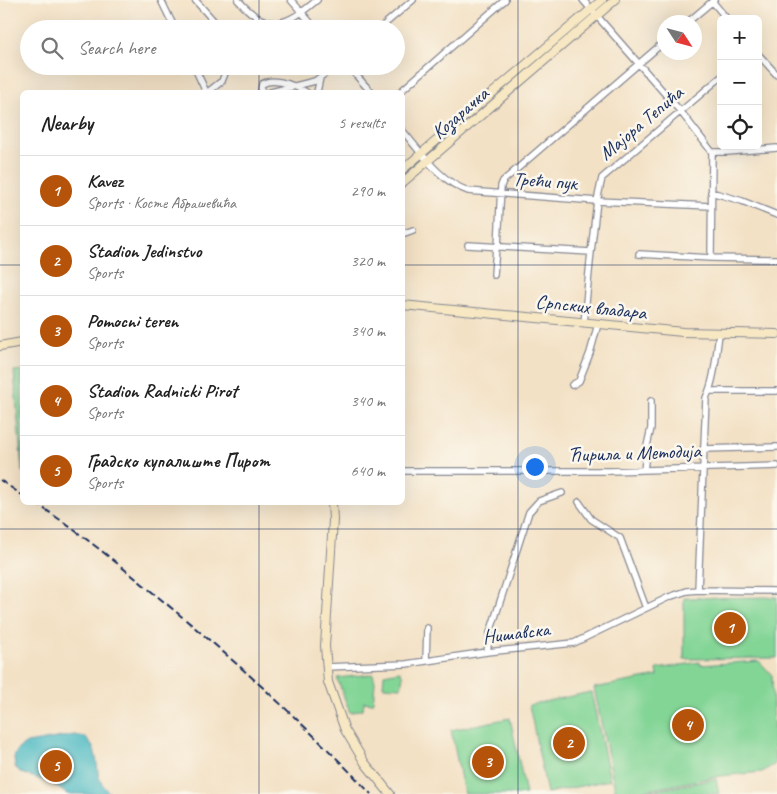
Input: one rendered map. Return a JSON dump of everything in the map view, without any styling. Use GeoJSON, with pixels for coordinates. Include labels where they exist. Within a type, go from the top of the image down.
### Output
{"type":"FeatureCollection","features":[{"type":"Feature","properties":{"kind":"street"},"geometry":{"type":"LineString","coordinates":[[161,0],[171,20]]}},
{"type":"Feature","properties":{"kind":"street"},"geometry":{"type":"LineString","coordinates":[[195,0],[213,20]]}},
{"type":"Feature","properties":{"kind":"street"},"geometry":{"type":"LineString","coordinates":[[238,0],[253,16],[262,20]]}},
{"type":"Feature","properties":{"kind":"street"},"geometry":{"type":"LineString","coordinates":[[292,0],[308,20]]}},
{"type":"Feature","properties":{"kind":"street"},"geometry":{"type":"LineString","coordinates":[[286,20],[302,13],[317,0]]}},
{"type":"Feature","properties":{"kind":"street"},"geometry":{"type":"LineString","coordinates":[[388,20],[405,2],[413,0]]}},
{"type":"Feature","properties":{"kind":"street"},"geometry":{"type":"LineString","coordinates":[[402,90],[505,0]]}},
{"type":"Feature","properties":{"kind":"street"},"geometry":{"type":"LineString","coordinates":[[583,0],[681,112],[712,152],[710,258]]}},
{"type":"Feature","properties":{"kind":"street","name":"Козарачка"},"geometry":{"type":"LineString","coordinates":[[594,12],[602,0]]}},
{"type":"Feature","properties":{"kind":"street","name":"Козарачка"},"geometry":{"type":"LineString","coordinates":[[405,181],[594,12],[614,0]]}},
{"type":"Feature","properties":{"kind":"street"},"geometry":{"type":"LineString","coordinates":[[696,15],[713,1],[725,15]]}},
{"type":"Feature","properties":{"kind":"street"},"geometry":{"type":"LineString","coordinates":[[494,275],[501,194],[500,186],[503,181],[657,48]]}},
{"type":"Feature","properties":{"kind":"street"},"geometry":{"type":"LineString","coordinates":[[762,58],[777,75]]}},
{"type":"Feature","properties":{"kind":"street"},"geometry":{"type":"LineString","coordinates":[[198,75],[206,90]]}},
{"type":"Feature","properties":{"kind":"street"},"geometry":{"type":"LineString","coordinates":[[210,90],[222,81],[224,75]]}},
{"type":"Feature","properties":{"kind":"street"},"geometry":{"type":"LineString","coordinates":[[279,90],[315,81],[324,75]]}},
{"type":"Feature","properties":{"kind":"street"},"geometry":{"type":"LineString","coordinates":[[356,75],[369,90]]}},
{"type":"Feature","properties":{"kind":"street"},"geometry":{"type":"LineString","coordinates":[[317,90],[320,78]]}},
{"type":"Feature","properties":{"kind":"street","name":"Мајора Тепића"},"geometry":{"type":"LineString","coordinates":[[584,323],[597,201],[601,181],[604,176],[717,80]]}},
{"type":"Feature","properties":{"kind":"street"},"geometry":{"type":"LineString","coordinates":[[262,90],[261,86],[263,82],[294,86],[302,90]]}},
{"type":"Feature","properties":{"kind":"street","name":"Козарачка"},"geometry":{"type":"LineString","coordinates":[[405,168],[513,83]]}},
{"type":"Feature","properties":{"kind":"street","name":"Трећи пук"},"geometry":{"type":"LineString","coordinates":[[405,133],[447,180],[459,188],[477,192],[597,201],[711,206]]}},
{"type":"Feature","properties":{"kind":"street"},"geometry":{"type":"LineString","coordinates":[[712,152],[777,148]]}},
{"type":"Feature","properties":{"kind":"street"},"geometry":{"type":"LineString","coordinates":[[711,192],[742,201],[777,216]]}},
{"type":"Feature","properties":{"kind":"street"},"geometry":{"type":"LineString","coordinates":[[405,233],[412,230]]}},
{"type":"Feature","properties":{"kind":"street"},"geometry":{"type":"LineString","coordinates":[[468,245],[591,252]]}},
{"type":"Feature","properties":{"kind":"street"},"geometry":{"type":"LineString","coordinates":[[638,254],[710,258],[777,258]]}},
{"type":"Feature","properties":{"kind":"street","name":"Српских владара"},"geometry":{"type":"LineString","coordinates":[[405,305],[719,334],[777,334]]}},
{"type":"Feature","properties":{"kind":"street"},"geometry":{"type":"LineString","coordinates":[[572,385],[579,382],[598,324]]}},
{"type":"Feature","properties":{"kind":"street"},"geometry":{"type":"LineString","coordinates":[[698,590],[706,398],[709,391],[719,334]]}},
{"type":"Feature","properties":{"kind":"street"},"geometry":{"type":"LineString","coordinates":[[0,346],[20,342]]}},
{"type":"Feature","properties":{"kind":"street"},"geometry":{"type":"LineString","coordinates":[[709,391],[777,391]]}},
{"type":"Feature","properties":{"kind":"street"},"geometry":{"type":"LineString","coordinates":[[644,470],[651,428],[651,401]]}},
{"type":"Feature","properties":{"kind":"street"},"geometry":{"type":"LineString","coordinates":[[703,449],[777,447]]}},
{"type":"Feature","properties":{"kind":"street","name":"Ћирила и Методија"},"geometry":{"type":"LineString","coordinates":[[405,471],[644,470],[777,466]]}},
{"type":"Feature","properties":{"kind":"street"},"geometry":{"type":"LineString","coordinates":[[487,652],[490,633],[529,512],[539,500],[562,493]]}},
{"type":"Feature","properties":{"kind":"street"},"geometry":{"type":"LineString","coordinates":[[579,502],[591,519],[620,538],[646,608]]}},
{"type":"Feature","properties":{"kind":"street"},"geometry":{"type":"LineString","coordinates":[[332,505],[333,520],[325,646],[326,667],[331,691],[345,730],[365,763],[390,794]]}},
{"type":"Feature","properties":{"kind":"street","name":"Нишавска"},"geometry":{"type":"LineString","coordinates":[[326,667],[406,664],[487,652],[574,643],[681,593],[698,590],[777,591]]}},
{"type":"Feature","properties":{"kind":"street"},"geometry":{"type":"LineString","coordinates":[[426,661],[427,628]]}},
{"type":"Feature","properties":{"kind":"green space"},"geometry":{"type":"Polygon","coordinates":[[[20,370],[20,447],[14,371],[20,370]]]}},
{"type":"Feature","properties":{"kind":"green space"},"geometry":{"type":"Polygon","coordinates":[[[777,597],[777,658],[684,659],[684,598],[777,597]]]}},
{"type":"Feature","properties":{"kind":"green space"},"geometry":{"type":"Polygon","coordinates":[[[759,661],[772,675],[775,764],[762,772],[720,776],[628,794],[616,794],[594,688],[658,676],[657,669],[700,662],[700,665],[759,661]]]}},
{"type":"Feature","properties":{"kind":"green space"},"geometry":{"type":"Polygon","coordinates":[[[400,671],[403,676],[401,687],[383,686],[384,674],[400,671]]]}},
{"type":"Feature","properties":{"kind":"green space"},"geometry":{"type":"Polygon","coordinates":[[[373,674],[375,682],[373,703],[364,702],[363,709],[350,713],[337,678],[373,674]]]}},
{"type":"Feature","properties":{"kind":"green space"},"geometry":{"type":"Polygon","coordinates":[[[591,692],[610,780],[547,793],[529,705],[591,692]]]}},
{"type":"Feature","properties":{"kind":"green space"},"geometry":{"type":"Polygon","coordinates":[[[510,718],[526,794],[464,794],[451,730],[510,718]]]}},
{"type":"Feature","properties":{"kind":"green space"},"geometry":{"type":"Polygon","coordinates":[[[716,779],[719,794],[636,794],[716,779]]]}},
{"type":"Feature","properties":{"kind":"water"},"geometry":{"type":"Polygon","coordinates":[[[74,735],[86,737],[92,745],[101,782],[111,794],[67,794],[51,783],[21,773],[15,767],[14,757],[18,749],[27,743],[74,735]]]}},
{"type":"Feature","properties":{"kind":"railway"},"geometry":{"type":"LineString","coordinates":[[0,480],[20,494]]}},
{"type":"Feature","properties":{"kind":"railway"},"geometry":{"type":"LineString","coordinates":[[38,505],[68,525],[148,588],[217,647],[296,718],[371,794]]}},
{"type":"Feature","properties":{"kind":"place","name":"Kavez"},"geometry":{"type":"Point","coordinates":[730,628]}},
{"type":"Feature","properties":{"kind":"place","name":"Stadion Radnicki Pirot"},"geometry":{"type":"Point","coordinates":[688,725]}},
{"type":"Feature","properties":{"kind":"place","name":"Stadion Jedinstvo"},"geometry":{"type":"Point","coordinates":[569,743]}},
{"type":"Feature","properties":{"kind":"place","name":"Pomocni teren"},"geometry":{"type":"Point","coordinates":[488,762]}},
{"type":"Feature","properties":{"kind":"place","name":"Градско купалиште Пирот"},"geometry":{"type":"Point","coordinates":[56,766]}}]}
